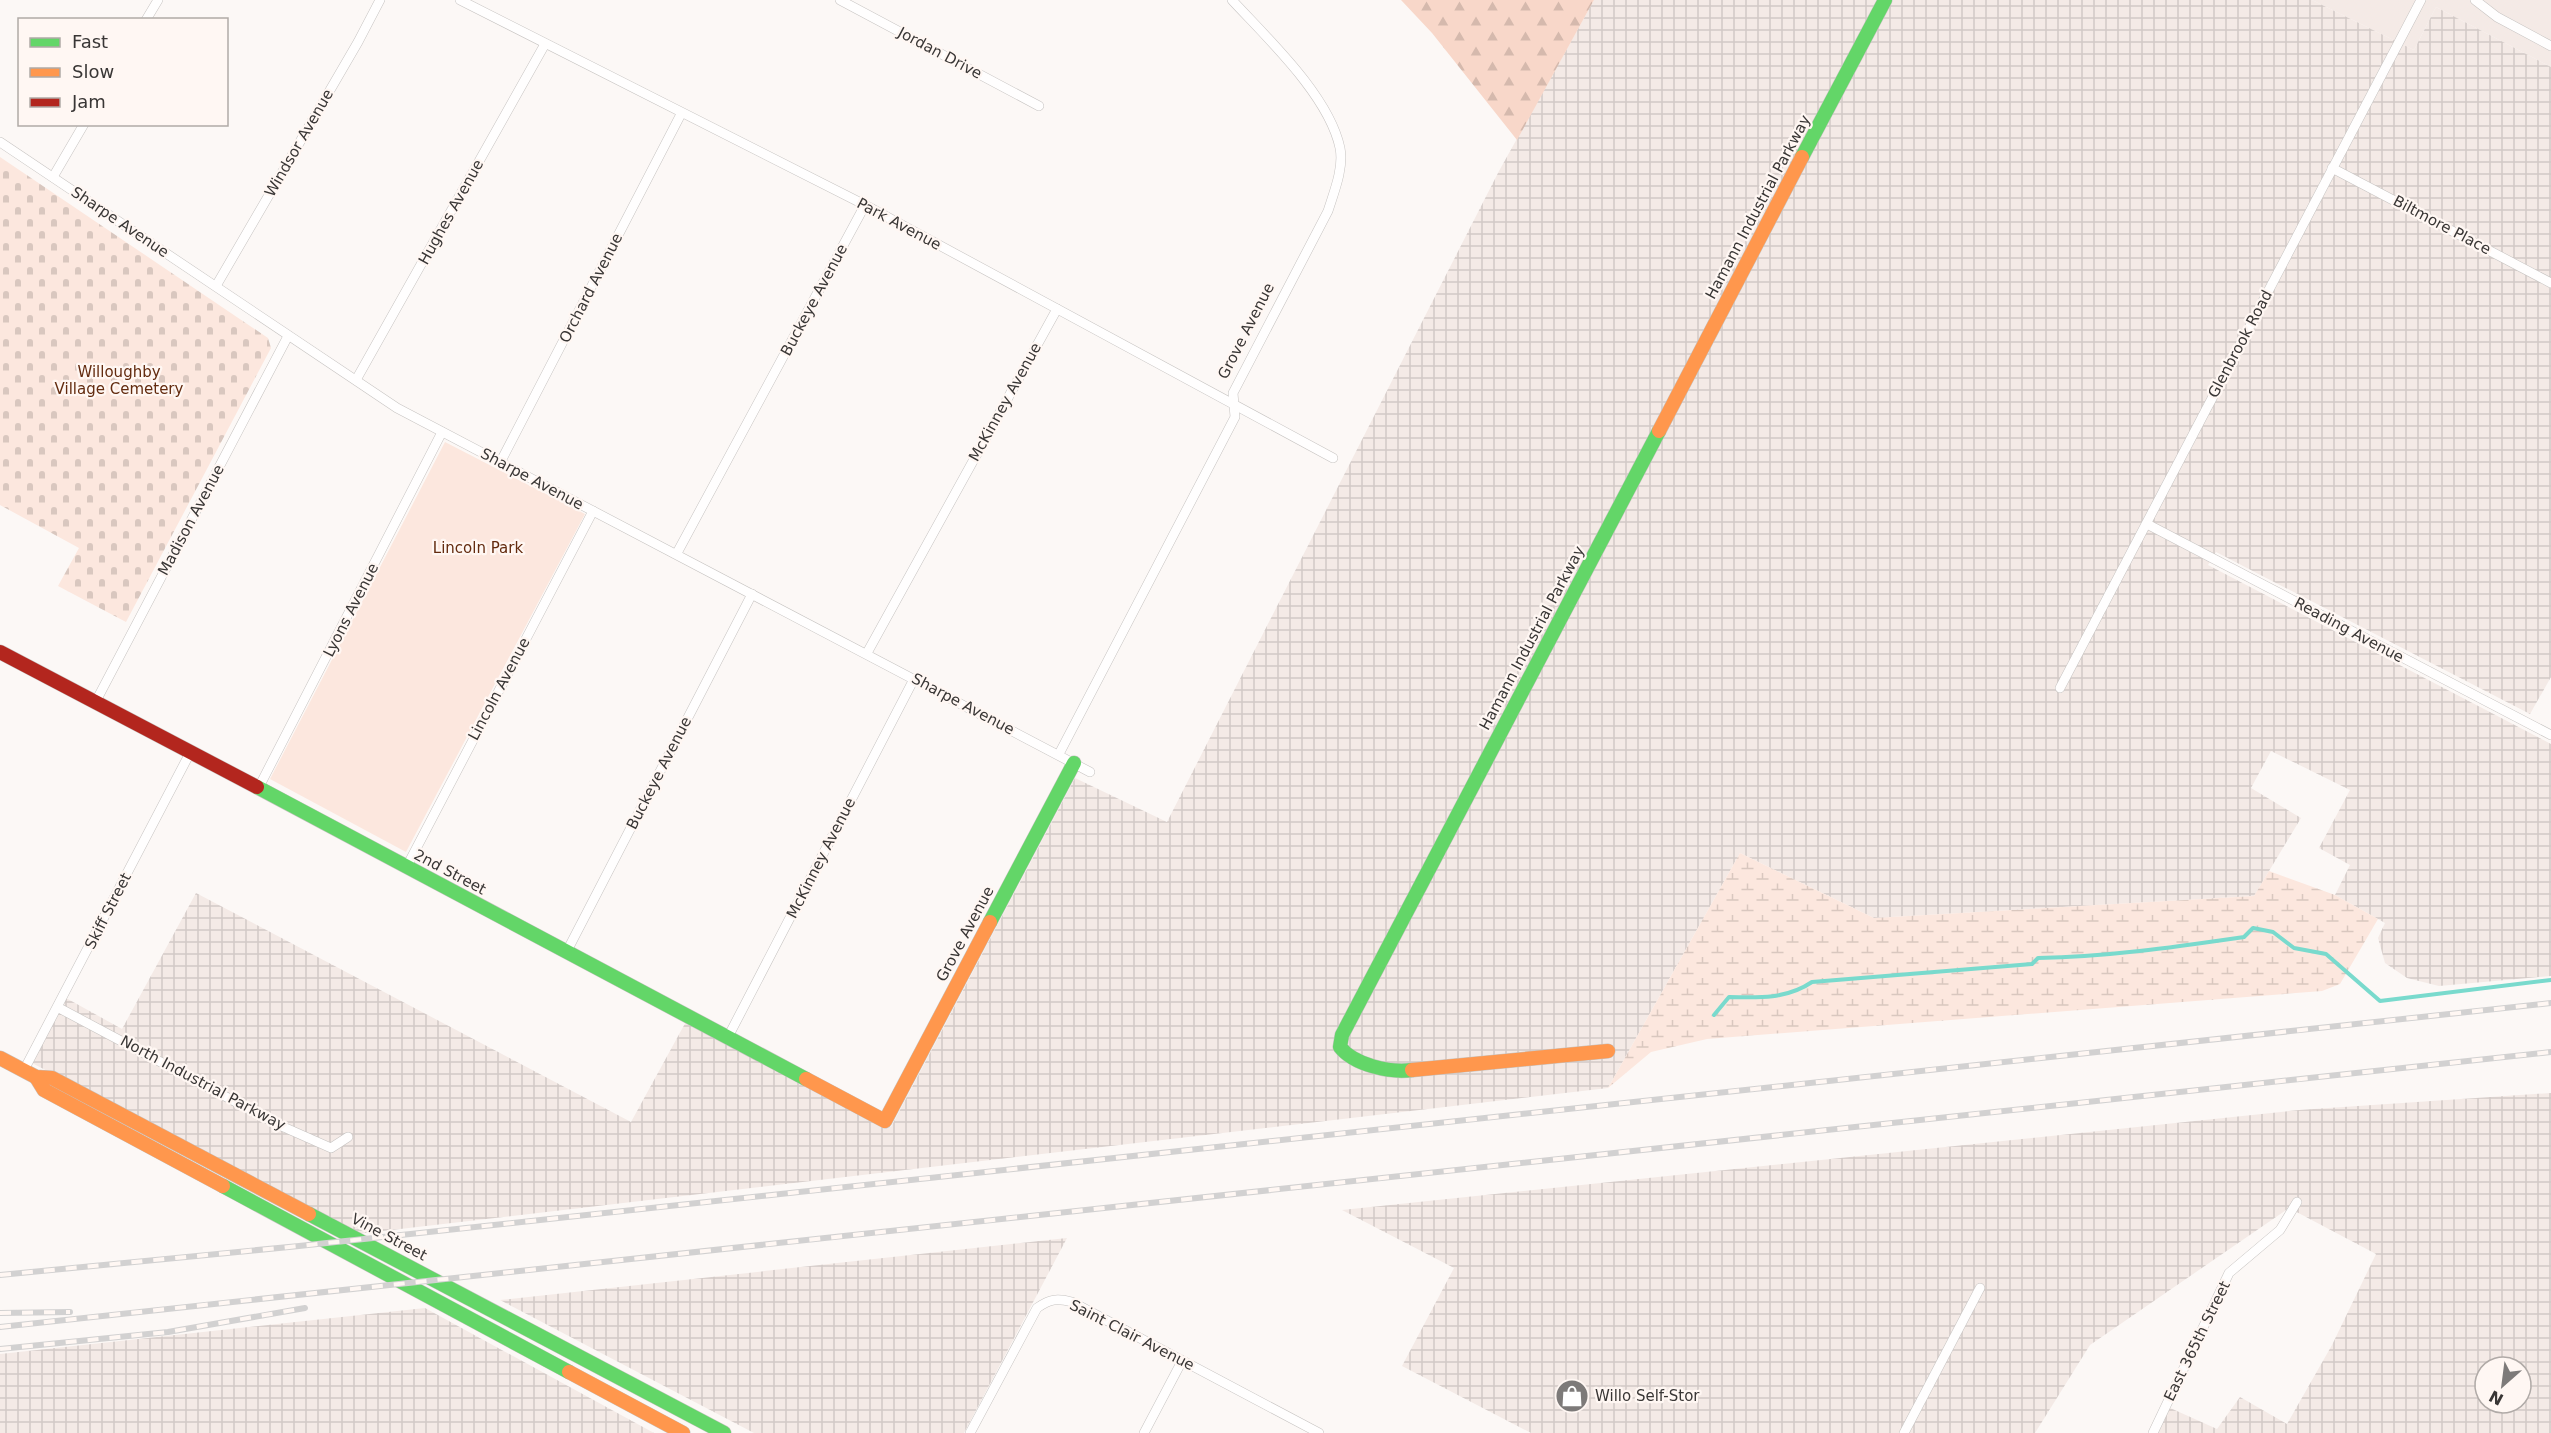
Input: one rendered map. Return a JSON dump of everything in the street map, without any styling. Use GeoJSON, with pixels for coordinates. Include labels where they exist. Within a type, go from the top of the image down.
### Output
{"type":"FeatureCollection","features":[{"type":"Feature","properties":{"kind":"street"},"geometry":{"type":"LineString","coordinates":[[147,18],[158,0]]}},
{"type":"Feature","properties":{"kind":"street","name":"Windsor Avenue"},"geometry":{"type":"LineString","coordinates":[[216,285],[358,42],[380,0]]}},
{"type":"Feature","properties":{"kind":"street","name":"Park Avenue"},"geometry":{"type":"LineString","coordinates":[[460,0],[681,114],[865,205],[1333,458]]}},
{"type":"Feature","properties":{"kind":"street","name":"Jordan Drive"},"geometry":{"type":"LineString","coordinates":[[840,0],[1039,106]]}},
{"type":"Feature","properties":{"kind":"street","name":"Grove Avenue"},"geometry":{"type":"LineString","coordinates":[[1059,754],[1235,417],[1233,393],[1328,211],[1337,184],[1340,150],[1327,110],[1232,0]]}},
{"type":"Feature","properties":{"kind":"street","name":"Hamann Industrial Parkway"},"geometry":{"type":"LineString","coordinates":[[1608,1052],[1519,1058],[1398,1072],[1348,1057],[1340,1047],[1342,1035],[1885,0]]}},
{"type":"Feature","properties":{"kind":"street","name":"Glenbrook Road"},"geometry":{"type":"LineString","coordinates":[[2060,688],[2421,0]]}},
{"type":"Feature","properties":{"kind":"street"},"geometry":{"type":"LineString","coordinates":[[2475,0],[2497,17],[2551,46]]}},
{"type":"Feature","properties":{"kind":"street","name":"Hughes Avenue"},"geometry":{"type":"LineString","coordinates":[[356,380],[545,44]]}},
{"type":"Feature","properties":{"kind":"street","name":"Orchard Avenue"},"geometry":{"type":"LineString","coordinates":[[501,461],[681,114]]}},
{"type":"Feature","properties":{"kind":"street"},"geometry":{"type":"LineString","coordinates":[[53,177],[83,126]]}},
{"type":"Feature","properties":{"kind":"street","name":"Sharpe Avenue"},"geometry":{"type":"LineString","coordinates":[[0,142],[397,408],[867,652],[1090,772]]}},
{"type":"Feature","properties":{"kind":"street","name":"Biltmore Place"},"geometry":{"type":"LineString","coordinates":[[2332,168],[2551,283]]}},
{"type":"Feature","properties":{"kind":"street","name":"Buckeye Avenue"},"geometry":{"type":"LineString","coordinates":[[677,554],[865,205]]}},
{"type":"Feature","properties":{"kind":"street","name":"McKinney Avenue"},"geometry":{"type":"LineString","coordinates":[[867,652],[1057,309]]}},
{"type":"Feature","properties":{"kind":"street","name":"Madison Avenue"},"geometry":{"type":"LineString","coordinates":[[95,703],[288,336]]}},
{"type":"Feature","properties":{"kind":"street","name":"Lyons Avenue"},"geometry":{"type":"LineString","coordinates":[[259,787],[442,432]]}},
{"type":"Feature","properties":{"kind":"street","name":"Lincoln Avenue"},"geometry":{"type":"LineString","coordinates":[[406,868],[593,511]]}},
{"type":"Feature","properties":{"kind":"street","name":"Reading Avenue"},"geometry":{"type":"LineString","coordinates":[[2147,524],[2551,735]]}},
{"type":"Feature","properties":{"kind":"street","name":"Buckeye Avenue"},"geometry":{"type":"LineString","coordinates":[[567,951],[752,594]]}},
{"type":"Feature","properties":{"kind":"street","name":"2nd Street"},"geometry":{"type":"LineString","coordinates":[[0,652],[259,787],[406,868],[728,1036],[885,1121]]}},
{"type":"Feature","properties":{"kind":"street","name":"McKinney Avenue"},"geometry":{"type":"LineString","coordinates":[[728,1036],[914,679]]}},
{"type":"Feature","properties":{"kind":"street","name":"Skiff Street"},"geometry":{"type":"LineString","coordinates":[[30,1074],[59,1008],[191,751]]}},
{"type":"Feature","properties":{"kind":"street","name":"Grove Avenue"},"geometry":{"type":"LineString","coordinates":[[885,1121],[1074,763]]}},
{"type":"Feature","properties":{"kind":"street","name":"North Industrial Parkway"},"geometry":{"type":"LineString","coordinates":[[59,1008],[279,1125],[331,1148],[348,1137]]}},
{"type":"Feature","properties":{"kind":"street","name":"Vine Street"},"geometry":{"type":"LineString","coordinates":[[0,1058],[30,1074],[52,1078],[724,1433]]}},
{"type":"Feature","properties":{"kind":"street","name":"Vine Street"},"geometry":{"type":"LineString","coordinates":[[30,1074],[44,1090],[683,1433]]}},
{"type":"Feature","properties":{"kind":"street","name":"East 365th Street"},"geometry":{"type":"LineString","coordinates":[[2153,1433],[2229,1273],[2280,1230],[2297,1202]]}},
{"type":"Feature","properties":{"kind":"street"},"geometry":{"type":"LineString","coordinates":[[1904,1433],[1980,1288]]}},
{"type":"Feature","properties":{"kind":"street","name":"Saint Clair Avenue"},"geometry":{"type":"LineString","coordinates":[[970,1433],[1037,1308],[1049,1300],[1059,1299],[1072,1302],[1319,1433]]}},
{"type":"Feature","properties":{"kind":"street"},"geometry":{"type":"LineString","coordinates":[[1144,1433],[1182,1361]]}},
{"type":"Feature","properties":{"kind":"shaded area"},"geometry":{"type":"Polygon","coordinates":[[[1594,0],[2312,0],[2414,50],[2436,7],[2551,67],[2551,677],[2530,714],[2216,552],[2208,565],[2551,744],[2551,976],[2439,986],[2407,978],[2385,963],[2378,938],[2385,923],[2335,895],[2350,865],[2319,848],[2350,790],[2271,751],[2251,788],[2301,818],[2254,896],[1874,918],[1740,853],[1608,1088],[357,1234],[32,1063],[66,998],[122,1029],[196,893],[631,1122],[688,1018],[891,1127],[1075,778],[1167,822],[1499,171],[1594,0]]]}},
{"type":"Feature","properties":{"kind":"shaded area"},"geometry":{"type":"Polygon","coordinates":[[[2312,0],[2551,0],[2551,67],[2436,7],[2414,50],[2312,0]]]}},
{"type":"Feature","properties":{"kind":"shaded area"},"geometry":{"type":"Polygon","coordinates":[[[2551,1093],[2551,1433],[2155,1433],[2168,1407],[2217,1429],[2240,1397],[2287,1424],[2332,1345],[2376,1254],[2289,1208],[2090,1345],[2035,1433],[1531,1433],[1402,1366],[1454,1268],[1342,1210],[2299,1110],[2551,1093]]]}},
{"type":"Feature","properties":{"kind":"shaded area"},"geometry":{"type":"Polygon","coordinates":[[[1067,1238],[964,1433],[754,1433],[500,1300],[1067,1238]]]}},
{"type":"Feature","properties":{"kind":"shaded area"},"geometry":{"type":"Polygon","coordinates":[[[425,1308],[654,1433],[0,1433],[0,1354],[425,1308]]]}},
{"type":"Feature","properties":{"kind":"green space"},"geometry":{"type":"Polygon","coordinates":[[[1401,0],[1594,0],[1517,140],[1432,33],[1401,0]]]}},
{"type":"Feature","properties":{"kind":"green space","name":"Willoughby Village Cemetery"},"geometry":{"type":"Polygon","coordinates":[[[0,157],[268,338],[271,348],[126,622],[58,586],[79,548],[0,505],[0,157]]]}},
{"type":"Feature","properties":{"kind":"green space","name":"Lincoln Park"},"geometry":{"type":"Polygon","coordinates":[[[445,442],[585,514],[406,852],[270,779],[445,442]]]}},
{"type":"Feature","properties":{"kind":"green space"},"geometry":{"type":"Polygon","coordinates":[[[1740,853],[1874,918],[2254,896],[2269,871],[2335,895],[2378,919],[2340,984],[2322,991],[1707,1039],[1651,1052],[1608,1088],[1740,853]]]}},
{"type":"Feature","properties":{"kind":"waterway"},"geometry":{"type":"LineString","coordinates":[[1714,1015],[1729,997],[1762,997],[1783,994],[1793,992],[1812,982],[2032,964],[2038,958],[2090,956],[2167,948],[2244,937],[2253,928],[2273,932],[2294,948],[2326,954],[2380,1001],[2551,980]]}},
{"type":"Feature","properties":{"kind":"railway"},"geometry":{"type":"LineString","coordinates":[[0,1275],[299,1246],[2551,1003]]}},
{"type":"Feature","properties":{"kind":"railway"},"geometry":{"type":"LineString","coordinates":[[0,1327],[2551,1052]]}},
{"type":"Feature","properties":{"kind":"railway"},"geometry":{"type":"LineString","coordinates":[[0,1349],[168,1332],[305,1308]]}},
{"type":"Feature","properties":{"kind":"railway"},"geometry":{"type":"LineString","coordinates":[[0,1313],[70,1312]]}},
{"type":"Feature","properties":{"kind":"traffic: fast"},"geometry":{"type":"LineString","coordinates":[[1802,157],[1885,0]]}},
{"type":"Feature","properties":{"kind":"traffic: fast"},"geometry":{"type":"LineString","coordinates":[[1412,1070],[1383,1069],[1354,1059],[1340,1047],[1342,1035],[1659,431]]}},
{"type":"Feature","properties":{"kind":"traffic: fast"},"geometry":{"type":"LineString","coordinates":[[990,922],[1074,763]]}},
{"type":"Feature","properties":{"kind":"traffic: fast"},"geometry":{"type":"LineString","coordinates":[[257,787],[806,1079]]}},
{"type":"Feature","properties":{"kind":"traffic: fast"},"geometry":{"type":"LineString","coordinates":[[223,1186],[569,1372]]}},
{"type":"Feature","properties":{"kind":"traffic: fast"},"geometry":{"type":"LineString","coordinates":[[309,1214],[724,1433]]}},
{"type":"Feature","properties":{"kind":"traffic: slow"},"geometry":{"type":"LineString","coordinates":[[1659,431],[1802,157]]}},
{"type":"Feature","properties":{"kind":"traffic: slow"},"geometry":{"type":"LineString","coordinates":[[806,1079],[885,1121],[990,922]]}},
{"type":"Feature","properties":{"kind":"traffic: slow"},"geometry":{"type":"LineString","coordinates":[[1412,1070],[1608,1051]]}},
{"type":"Feature","properties":{"kind":"traffic: slow"},"geometry":{"type":"LineString","coordinates":[[0,1058],[36,1077],[52,1078],[309,1214]]}},
{"type":"Feature","properties":{"kind":"traffic: slow"},"geometry":{"type":"LineString","coordinates":[[36,1077],[44,1090],[223,1186]]}},
{"type":"Feature","properties":{"kind":"traffic: slow"},"geometry":{"type":"LineString","coordinates":[[569,1372],[683,1433]]}},
{"type":"Feature","properties":{"kind":"traffic: jam"},"geometry":{"type":"LineString","coordinates":[[0,652],[257,787]]}},
{"type":"Feature","properties":{"kind":"place","name":"Willo Self-Stor"},"geometry":{"type":"Point","coordinates":[1572,1396]}}]}
